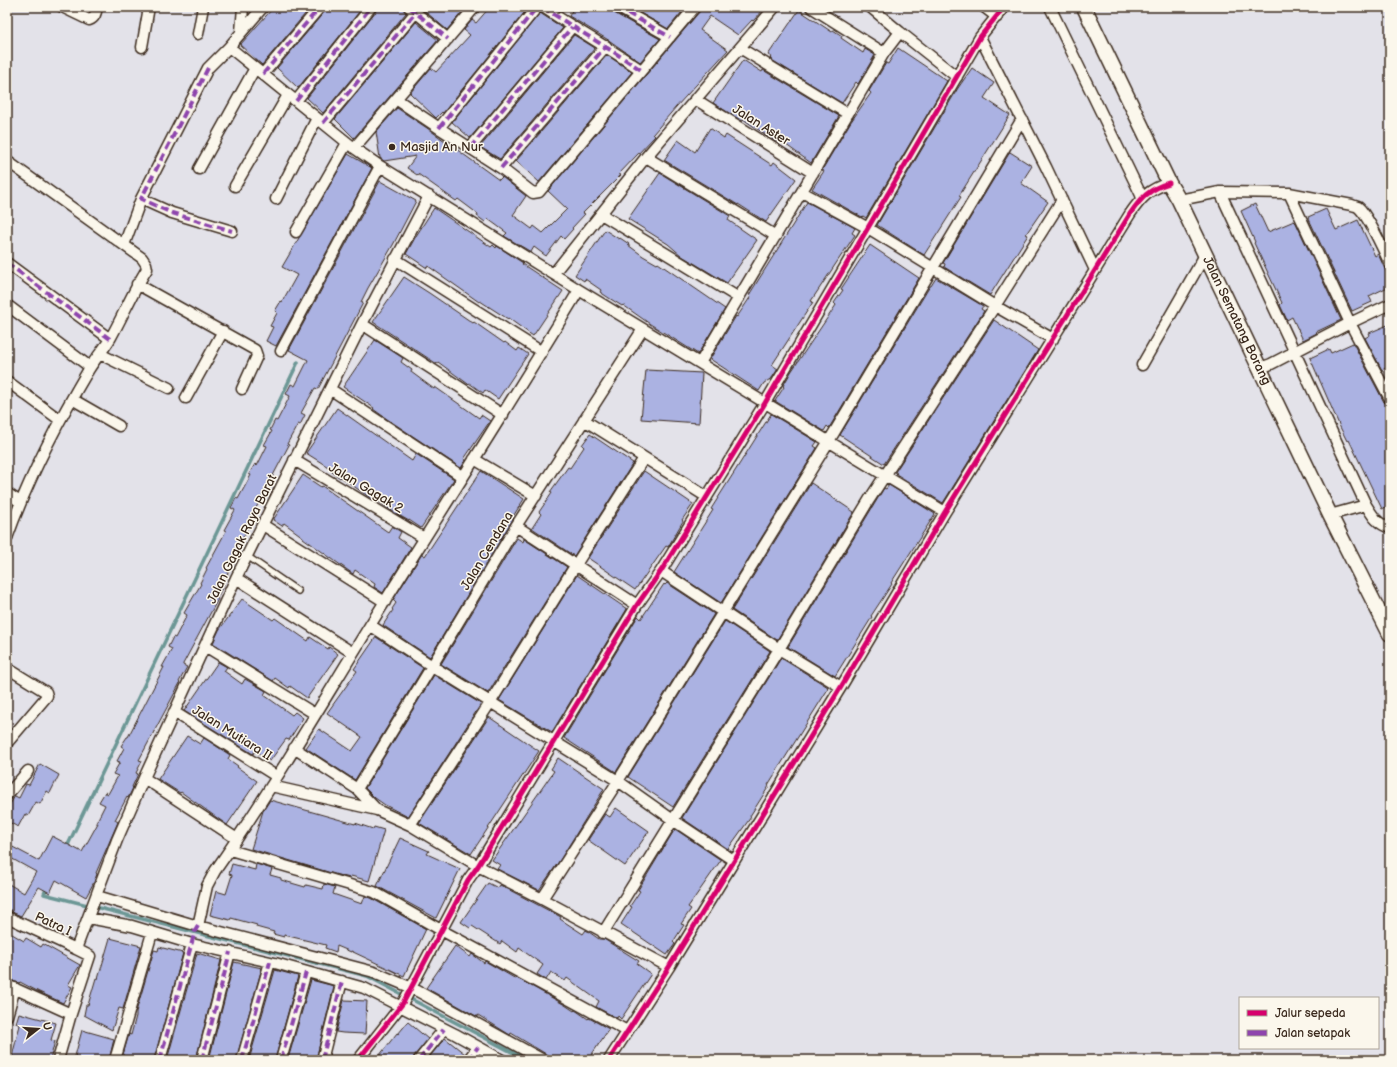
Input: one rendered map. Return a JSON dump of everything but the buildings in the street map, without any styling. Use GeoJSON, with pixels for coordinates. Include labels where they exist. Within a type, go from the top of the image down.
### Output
{"type":"FeatureCollection","features":[{"type":"Feature","properties":{"kind":"street"},"geometry":{"type":"LineString","coordinates":[[62,7],[89,20],[96,14],[97,7]]}},
{"type":"Feature","properties":{"kind":"street"},"geometry":{"type":"LineString","coordinates":[[142,47],[149,7]]}},
{"type":"Feature","properties":{"kind":"street"},"geometry":{"type":"LineString","coordinates":[[198,34],[203,7]]}},
{"type":"Feature","properties":{"kind":"street"},"geometry":{"type":"LineString","coordinates":[[241,32],[243,7]]}},
{"type":"Feature","properties":{"kind":"street"},"geometry":{"type":"LineString","coordinates":[[124,245],[140,199],[208,68],[229,47],[263,7]]}},
{"type":"Feature","properties":{"kind":"street"},"geometry":{"type":"LineString","coordinates":[[199,169],[259,71],[320,7]]}},
{"type":"Feature","properties":{"kind":"street"},"geometry":{"type":"LineString","coordinates":[[235,186],[292,98],[371,7]]}},
{"type":"Feature","properties":{"kind":"street"},"geometry":{"type":"LineString","coordinates":[[296,232],[351,146],[396,99],[475,7]]}},
{"type":"Feature","properties":{"kind":"street"},"geometry":{"type":"LineString","coordinates":[[439,128],[537,7]]}},
{"type":"Feature","properties":{"kind":"street"},"geometry":{"type":"LineString","coordinates":[[543,7],[572,27],[606,46],[641,70]]}},
{"type":"Feature","properties":{"kind":"street"},"geometry":{"type":"LineString","coordinates":[[617,7],[670,37]]}},
{"type":"Feature","properties":{"kind":"street"},"geometry":{"type":"LineString","coordinates":[[554,274],[646,157],[775,7]]}},
{"type":"Feature","properties":{"kind":"street"},"geometry":{"type":"LineString","coordinates":[[811,7],[884,53]]}},
{"type":"Feature","properties":{"kind":"street"},"geometry":{"type":"LineString","coordinates":[[870,7],[957,77]]}},
{"type":"Feature","properties":{"kind":"street"},"geometry":{"type":"LineString","coordinates":[[984,7],[997,17]]}},
{"type":"Feature","properties":{"kind":"street"},"geometry":{"type":"LineString","coordinates":[[358,1060],[402,1004],[468,880],[637,606],[661,571],[765,403],[980,37],[1004,7]]}},
{"type":"Feature","properties":{"kind":"street"},"geometry":{"type":"LineString","coordinates":[[1050,7],[1142,198]]}},
{"type":"Feature","properties":{"kind":"street","name":"Jalan Sematang Borang"},"geometry":{"type":"LineString","coordinates":[[1084,7],[1168,183],[1183,199],[1205,255],[1265,366],[1336,513],[1390,634]]}},
{"type":"Feature","properties":{"kind":"street"},"geometry":{"type":"LineString","coordinates":[[396,99],[501,168],[533,193],[539,192],[670,37],[692,8]]}},
{"type":"Feature","properties":{"kind":"street"},"geometry":{"type":"LineString","coordinates":[[276,199],[320,120],[412,10],[448,39]]}},
{"type":"Feature","properties":{"kind":"street"},"geometry":{"type":"LineString","coordinates":[[470,148],[572,27]]}},
{"type":"Feature","properties":{"kind":"street"},"geometry":{"type":"LineString","coordinates":[[700,363],[884,53],[900,32]]}},
{"type":"Feature","properties":{"kind":"street"},"geometry":{"type":"LineString","coordinates":[[980,37],[1062,200],[1094,270]]}},
{"type":"Feature","properties":{"kind":"street"},"geometry":{"type":"LineString","coordinates":[[501,168],[606,46]]}},
{"type":"Feature","properties":{"kind":"street"},"geometry":{"type":"LineString","coordinates":[[229,47],[351,146],[380,166],[579,290],[945,512]]}},
{"type":"Feature","properties":{"kind":"street"},"geometry":{"type":"LineString","coordinates":[[740,48],[848,114]]}},
{"type":"Feature","properties":{"kind":"street","name":"Jalan Aster"},"geometry":{"type":"LineString","coordinates":[[695,99],[813,173]]}},
{"type":"Feature","properties":{"kind":"street"},"geometry":{"type":"LineString","coordinates":[[542,899],[618,781],[829,441],[1022,119]]}},
{"type":"Feature","properties":{"kind":"street"},"geometry":{"type":"LineString","coordinates":[[646,157],[776,236]]}},
{"type":"Feature","properties":{"kind":"street"},"geometry":{"type":"LineString","coordinates":[[7,161],[142,258],[147,269],[137,284],[110,339],[90,367],[60,420],[20,502],[7,538]]}},
{"type":"Feature","properties":{"kind":"street"},"geometry":{"type":"LineString","coordinates":[[281,351],[380,166]]}},
{"type":"Feature","properties":{"kind":"street"},"geometry":{"type":"LineString","coordinates":[[609,1060],[669,967],[733,860],[841,687],[945,512],[1053,339],[1094,270],[1142,198],[1157,187],[1168,183]]}},
{"type":"Feature","properties":{"kind":"street"},"geometry":{"type":"LineString","coordinates":[[802,192],[868,228],[995,306],[1053,339]]}},
{"type":"Feature","properties":{"kind":"street"},"geometry":{"type":"LineString","coordinates":[[1220,192],[1291,354],[1363,506],[1380,524],[1390,528]]}},
{"type":"Feature","properties":{"kind":"street"},"geometry":{"type":"LineString","coordinates":[[1183,199],[1220,192],[1289,193],[1352,205],[1358,208],[1385,242],[1390,264]]}},
{"type":"Feature","properties":{"kind":"street"},"geometry":{"type":"LineString","coordinates":[[1289,193],[1350,323],[1390,399]]}},
{"type":"Feature","properties":{"kind":"street","name":"Jalan Gagak Raya Barat"},"geometry":{"type":"LineString","coordinates":[[96,898],[117,840],[144,778],[236,578],[362,324],[429,196]]}},
{"type":"Feature","properties":{"kind":"street"},"geometry":{"type":"LineString","coordinates":[[140,199],[172,213],[232,231]]}},
{"type":"Feature","properties":{"kind":"street"},"geometry":{"type":"LineString","coordinates":[[603,932],[885,475],[1062,200]]}},
{"type":"Feature","properties":{"kind":"street"},"geometry":{"type":"LineString","coordinates":[[601,214],[739,298]]}},
{"type":"Feature","properties":{"kind":"street"},"geometry":{"type":"LineString","coordinates":[[1142,364],[1205,255]]}},
{"type":"Feature","properties":{"kind":"street"},"geometry":{"type":"LineString","coordinates":[[395,259],[542,352]]}},
{"type":"Feature","properties":{"kind":"street"},"geometry":{"type":"LineString","coordinates":[[7,263],[110,339]]}},
{"type":"Feature","properties":{"kind":"street"},"geometry":{"type":"LineString","coordinates":[[137,284],[253,348],[257,356],[242,389]]}},
{"type":"Feature","properties":{"kind":"street"},"geometry":{"type":"LineString","coordinates":[[198,926],[207,886],[215,871],[271,786],[424,538],[542,352],[579,290]]}},
{"type":"Feature","properties":{"kind":"street"},"geometry":{"type":"LineString","coordinates":[[1265,366],[1390,304]]}},
{"type":"Feature","properties":{"kind":"street"},"geometry":{"type":"LineString","coordinates":[[7,305],[90,367]]}},
{"type":"Feature","properties":{"kind":"street"},"geometry":{"type":"LineString","coordinates":[[362,324],[502,415]]}},
{"type":"Feature","properties":{"kind":"street","name":"Jalan Cendana"},"geometry":{"type":"LineString","coordinates":[[357,789],[516,526],[643,329]]}},
{"type":"Feature","properties":{"kind":"street"},"geometry":{"type":"LineString","coordinates":[[186,398],[223,331]]}},
{"type":"Feature","properties":{"kind":"street"},"geometry":{"type":"LineString","coordinates":[[100,354],[169,388]]}},
{"type":"Feature","properties":{"kind":"street"},"geometry":{"type":"LineString","coordinates":[[7,381],[60,420]]}},
{"type":"Feature","properties":{"kind":"street"},"geometry":{"type":"LineString","coordinates":[[330,389],[463,477]]}},
{"type":"Feature","properties":{"kind":"street"},"geometry":{"type":"LineString","coordinates":[[72,399],[119,426]]}},
{"type":"Feature","properties":{"kind":"street"},"geometry":{"type":"LineString","coordinates":[[584,420],[707,497]]}},
{"type":"Feature","properties":{"kind":"street"},"geometry":{"type":"LineString","coordinates":[[410,825],[490,703],[644,458]]}},
{"type":"Feature","properties":{"kind":"street"},"geometry":{"type":"LineString","coordinates":[[474,459],[536,496]]}},
{"type":"Feature","properties":{"kind":"street","name":"Jalan Gagak 2"},"geometry":{"type":"LineString","coordinates":[[294,460],[424,538]]}},
{"type":"Feature","properties":{"kind":"street"},"geometry":{"type":"LineString","coordinates":[[7,493],[20,502]]}},
{"type":"Feature","properties":{"kind":"street"},"geometry":{"type":"LineString","coordinates":[[1336,513],[1363,506]]}},
{"type":"Feature","properties":{"kind":"street"},"geometry":{"type":"LineString","coordinates":[[262,524],[385,602]]}},
{"type":"Feature","properties":{"kind":"street"},"geometry":{"type":"LineString","coordinates":[[516,526],[637,606]]}},
{"type":"Feature","properties":{"kind":"street"},"geometry":{"type":"LineString","coordinates":[[661,571],[779,649],[841,687]]}},
{"type":"Feature","properties":{"kind":"street"},"geometry":{"type":"LineString","coordinates":[[236,578],[353,653]]}},
{"type":"Feature","properties":{"kind":"street"},"geometry":{"type":"LineString","coordinates":[[370,625],[490,703],[555,741],[618,781],[733,860]]}},
{"type":"Feature","properties":{"kind":"street"},"geometry":{"type":"LineString","coordinates":[[205,646],[315,714]]}},
{"type":"Feature","properties":{"kind":"street"},"geometry":{"type":"LineString","coordinates":[[7,668],[48,694],[7,743]]}},
{"type":"Feature","properties":{"kind":"street","name":"Jalan Mutiara II"},"geometry":{"type":"LineString","coordinates":[[174,712],[276,776]]}},
{"type":"Feature","properties":{"kind":"street"},"geometry":{"type":"LineString","coordinates":[[294,748],[357,789],[377,810]]}},
{"type":"Feature","properties":{"kind":"street"},"geometry":{"type":"LineString","coordinates":[[7,795],[28,771]]}},
{"type":"Feature","properties":{"kind":"street"},"geometry":{"type":"LineString","coordinates":[[144,778],[237,839]]}},
{"type":"Feature","properties":{"kind":"street"},"geometry":{"type":"LineString","coordinates":[[271,786],[377,810],[410,825],[478,866],[669,967]]}},
{"type":"Feature","properties":{"kind":"street"},"geometry":{"type":"LineString","coordinates":[[230,850],[374,892],[627,1031]]}},
{"type":"Feature","properties":{"kind":"street"},"geometry":{"type":"LineString","coordinates":[[96,898],[374,972],[543,1060]]}},
{"type":"Feature","properties":{"kind":"street","name":"Patra I"},"geometry":{"type":"LineString","coordinates":[[7,916],[76,949],[96,898]]}},
{"type":"Feature","properties":{"kind":"street"},"geometry":{"type":"LineString","coordinates":[[89,916],[132,926],[192,944],[270,962],[364,988],[402,1004],[444,1029],[502,1060]]}},
{"type":"Feature","properties":{"kind":"street"},"geometry":{"type":"LineString","coordinates":[[115,1060],[152,933]]}},
{"type":"Feature","properties":{"kind":"street"},"geometry":{"type":"LineString","coordinates":[[160,1060],[192,944]]}},
{"type":"Feature","properties":{"kind":"street"},"geometry":{"type":"LineString","coordinates":[[58,1060],[70,1014],[90,956],[76,949]]}},
{"type":"Feature","properties":{"kind":"street"},"geometry":{"type":"LineString","coordinates":[[202,1060],[230,952]]}},
{"type":"Feature","properties":{"kind":"street"},"geometry":{"type":"LineString","coordinates":[[242,1060],[270,962]]}},
{"type":"Feature","properties":{"kind":"street"},"geometry":{"type":"LineString","coordinates":[[281,1060],[306,972]]}},
{"type":"Feature","properties":{"kind":"street"},"geometry":{"type":"LineString","coordinates":[[322,1060],[342,981]]}},
{"type":"Feature","properties":{"kind":"street"},"geometry":{"type":"LineString","coordinates":[[7,1016],[11,987],[70,1014]]}},
{"type":"Feature","properties":{"kind":"street"},"geometry":{"type":"LineString","coordinates":[[419,1060],[444,1029]]}},
{"type":"Feature","properties":{"kind":"street"},"geometry":{"type":"LineString","coordinates":[[468,1060],[478,1047]]}},
{"type":"Feature","properties":{"kind":"lane"},"geometry":{"type":"LineString","coordinates":[[247,556],[298,591]]}},
{"type":"Feature","properties":{"kind":"waterway"},"geometry":{"type":"LineString","coordinates":[[66,849],[298,362]]}},
{"type":"Feature","properties":{"kind":"waterway"},"geometry":{"type":"LineString","coordinates":[[47,887],[44,894],[367,976],[527,1060]]}},
{"type":"Feature","properties":{"kind":"marked path"},"geometry":{"type":"LineString","coordinates":[[263,74],[320,7]]}},
{"type":"Feature","properties":{"kind":"marked path"},"geometry":{"type":"LineString","coordinates":[[296,101],[371,7]]}},
{"type":"Feature","properties":{"kind":"marked path"},"geometry":{"type":"LineString","coordinates":[[409,7],[448,39]]}},
{"type":"Feature","properties":{"kind":"marked path"},"geometry":{"type":"LineString","coordinates":[[439,128],[537,7]]}},
{"type":"Feature","properties":{"kind":"marked path"},"geometry":{"type":"LineString","coordinates":[[543,7],[641,70]]}},
{"type":"Feature","properties":{"kind":"marked path"},"geometry":{"type":"LineString","coordinates":[[617,7],[670,37]]}},
{"type":"Feature","properties":{"kind":"marked path"},"geometry":{"type":"LineString","coordinates":[[688,7],[692,10]]}},
{"type":"Feature","properties":{"kind":"marked path"},"geometry":{"type":"LineString","coordinates":[[323,123],[416,12]]}},
{"type":"Feature","properties":{"kind":"marked path"},"geometry":{"type":"LineString","coordinates":[[470,148],[572,27]]}},
{"type":"Feature","properties":{"kind":"marked path"},"geometry":{"type":"LineString","coordinates":[[501,168],[606,46]]}},
{"type":"Feature","properties":{"kind":"marked path"},"geometry":{"type":"LineString","coordinates":[[208,68],[141,199],[172,213],[232,231]]}},
{"type":"Feature","properties":{"kind":"marked path"},"geometry":{"type":"LineString","coordinates":[[7,263],[110,339]]}},
{"type":"Feature","properties":{"kind":"marked path"},"geometry":{"type":"LineString","coordinates":[[160,1060],[195,931],[198,926]]}},
{"type":"Feature","properties":{"kind":"marked path"},"geometry":{"type":"LineString","coordinates":[[202,1060],[230,952]]}},
{"type":"Feature","properties":{"kind":"marked path"},"geometry":{"type":"LineString","coordinates":[[242,1060],[270,962]]}},
{"type":"Feature","properties":{"kind":"marked path"},"geometry":{"type":"LineString","coordinates":[[281,1060],[306,972]]}},
{"type":"Feature","properties":{"kind":"marked path"},"geometry":{"type":"LineString","coordinates":[[322,1060],[342,981]]}},
{"type":"Feature","properties":{"kind":"marked path"},"geometry":{"type":"LineString","coordinates":[[419,1060],[444,1029]]}},
{"type":"Feature","properties":{"kind":"marked path"},"geometry":{"type":"LineString","coordinates":[[468,1060],[478,1047]]}},
{"type":"Feature","properties":{"kind":"cycle path"},"geometry":{"type":"LineString","coordinates":[[358,1060],[403,1003],[468,880],[637,605],[661,571],[765,403],[980,37],[1004,7]]}},
{"type":"Feature","properties":{"kind":"cycle path"},"geometry":{"type":"LineString","coordinates":[[609,1060],[669,967],[841,687],[945,512],[1130,214],[1138,203],[1151,191],[1169,183]]}},
{"type":"Feature","properties":{"kind":"place","name":"Masjid An Nur"},"geometry":{"type":"Point","coordinates":[392,147]}}]}
